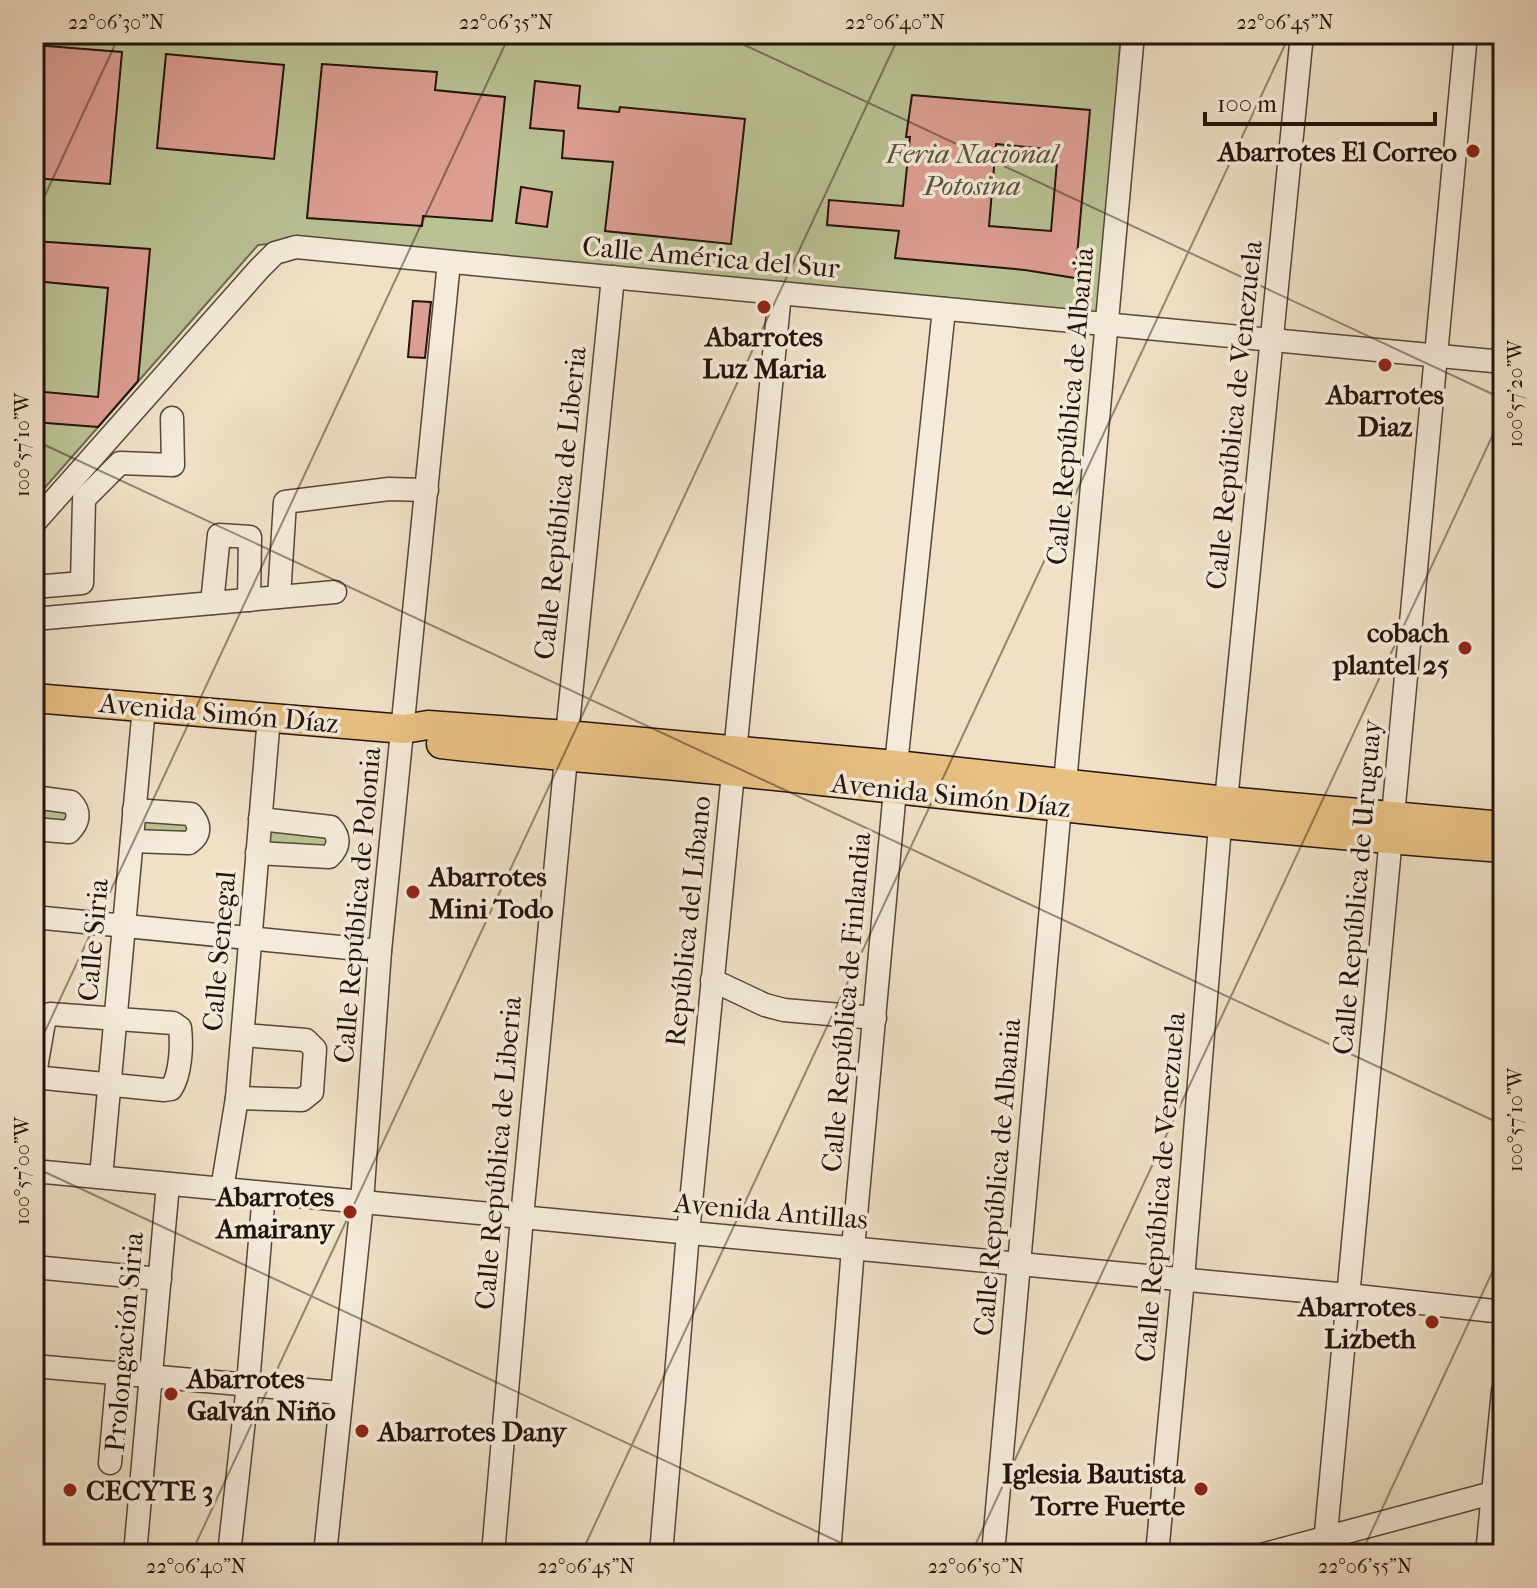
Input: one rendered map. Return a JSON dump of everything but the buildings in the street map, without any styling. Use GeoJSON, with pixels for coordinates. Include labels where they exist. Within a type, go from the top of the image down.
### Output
{"type":"FeatureCollection","features":[{"type":"Feature","properties":{"kind":"main road","name":"Avenida Simón Díaz"},"geometry":{"type":"LineString","coordinates":[[34,698],[404,729],[425,742],[567,747],[1062,795],[1223,814],[1393,828],[1503,848]]}},
{"type":"Feature","properties":{"kind":"main road","name":"Avenida Simón Díaz"},"geometry":{"type":"LineString","coordinates":[[1393,828],[1503,826]]}},
{"type":"Feature","properties":{"kind":"street","name":"Calle República de Albania"},"geometry":{"type":"LineString","coordinates":[[993,1554],[1133,34]]}},
{"type":"Feature","properties":{"kind":"street","name":"Calle República de Venezuela"},"geometry":{"type":"LineString","coordinates":[[1157,1554],[1223,814],[1302,34]]}},
{"type":"Feature","properties":{"kind":"street","name":"Calle República de Uruguay"},"geometry":{"type":"LineString","coordinates":[[1325,1546],[1466,34]]}},
{"type":"Feature","properties":{"kind":"street","name":"Calle América del Sur"},"geometry":{"type":"LineString","coordinates":[[34,523],[275,253],[296,247],[1503,362]]}},
{"type":"Feature","properties":{"kind":"street","name":"Calle República de Polonia"},"geometry":{"type":"LineString","coordinates":[[325,1554],[362,1202],[380,951],[449,262]]}},
{"type":"Feature","properties":{"kind":"street","name":"Calle República de Liberia"},"geometry":{"type":"LineString","coordinates":[[493,1554],[522,1217],[613,277]]}},
{"type":"Feature","properties":{"kind":"street","name":"República del Líbano"},"geometry":{"type":"LineString","coordinates":[[661,1554],[688,1233],[780,293]]}},
{"type":"Feature","properties":{"kind":"street","name":"Calle República de Finlandia"},"geometry":{"type":"LineString","coordinates":[[829,1554],[895,778],[944,309]]}},
{"type":"Feature","properties":{"kind":"street"},"geometry":{"type":"LineString","coordinates":[[34,587],[82,583],[84,499],[120,463],[173,465],[172,418]]}},
{"type":"Feature","properties":{"kind":"street"},"geometry":{"type":"LineString","coordinates":[[279,597],[285,502],[389,489],[427,490]]}},
{"type":"Feature","properties":{"kind":"street"},"geometry":{"type":"LineString","coordinates":[[212,603],[219,535],[250,537],[249,600]]}},
{"type":"Feature","properties":{"kind":"street"},"geometry":{"type":"LineString","coordinates":[[34,619],[335,592]]}},
{"type":"Feature","properties":{"kind":"street","name":"Calle Siria"},"geometry":{"type":"LineString","coordinates":[[101,1177],[144,707]]}},
{"type":"Feature","properties":{"kind":"street","name":"Calle Senegal"},"geometry":{"type":"LineString","coordinates":[[222,1189],[237,1098],[269,717]]}},
{"type":"Feature","properties":{"kind":"street"},"geometry":{"type":"LineString","coordinates":[[34,797],[71,802],[77,808],[78,816],[76,826],[69,832],[34,829]]}},
{"type":"Feature","properties":{"kind":"street"},"geometry":{"type":"LineString","coordinates":[[132,841],[189,843],[199,829],[191,814],[134,810]]}},
{"type":"Feature","properties":{"kind":"street"},"geometry":{"type":"LineString","coordinates":[[257,853],[329,857],[338,842],[331,827],[260,819]]}},
{"type":"Feature","properties":{"kind":"street"},"geometry":{"type":"LineString","coordinates":[[34,917],[380,951]]}},
{"type":"Feature","properties":{"kind":"street"},"geometry":{"type":"LineString","coordinates":[[712,980],[765,1005],[784,1010],[875,1018]]}},
{"type":"Feature","properties":{"kind":"street"},"geometry":{"type":"LineString","coordinates":[[45,1016],[173,1023],[180,1028],[176,1082],[171,1089],[110,1084],[44,1078],[38,1074],[36,1068],[45,1016]]}},
{"type":"Feature","properties":{"kind":"street"},"geometry":{"type":"LineString","coordinates":[[237,1098],[302,1100],[312,1092],[315,1049],[311,1044],[306,1040],[243,1035]]}},
{"type":"Feature","properties":{"kind":"street","name":"Avenida Antillas"},"geometry":{"type":"LineString","coordinates":[[34,1171],[1503,1312]]}},
{"type":"Feature","properties":{"kind":"street","name":"Prolongación Siria"},"geometry":{"type":"LineString","coordinates":[[135,1554],[168,1184]]}},
{"type":"Feature","properties":{"kind":"street"},"geometry":{"type":"LineString","coordinates":[[229,1554],[248,1384],[264,1193]]}},
{"type":"Feature","properties":{"kind":"street"},"geometry":{"type":"LineString","coordinates":[[34,1267],[160,1279]]}},
{"type":"Feature","properties":{"kind":"street"},"geometry":{"type":"LineString","coordinates":[[34,1366],[341,1393]]}},
{"type":"Feature","properties":{"kind":"street"},"geometry":{"type":"LineString","coordinates":[[110,1463],[118,1373]]}},
{"type":"Feature","properties":{"kind":"street"},"geometry":{"type":"LineString","coordinates":[[1487,1554],[1498,1491],[1503,1391]]}},
{"type":"Feature","properties":{"kind":"street"},"geometry":{"type":"LineString","coordinates":[[1265,1554],[1325,1546],[1498,1491]]}},
{"type":"Feature","properties":{"kind":"green space","name":"Feria Nacional Potosina"},"geometry":{"type":"Polygon","coordinates":[[[34,34],[1121,34],[1099,317],[296,241],[258,245],[34,500],[34,34]]]}},
{"type":"Feature","properties":{"kind":"green space"},"geometry":{"type":"Polygon","coordinates":[[[34,806],[70,810],[65,831],[34,828],[34,806]]]}},
{"type":"Feature","properties":{"kind":"green space"},"geometry":{"type":"Polygon","coordinates":[[[144,815],[197,819],[194,840],[142,835],[144,815]]]}},
{"type":"Feature","properties":{"kind":"green space"},"geometry":{"type":"Polygon","coordinates":[[[270,826],[330,831],[330,851],[267,848],[270,826]]]}},
{"type":"Feature","properties":{"kind":"place","name":"Abarrotes El Correo"},"geometry":{"type":"Point","coordinates":[1473,151]}},
{"type":"Feature","properties":{"kind":"place","name":"Abarrotes Luz Maria"},"geometry":{"type":"Point","coordinates":[764,307]}},
{"type":"Feature","properties":{"kind":"place","name":"Abarrotes Diaz"},"geometry":{"type":"Point","coordinates":[1385,365]}},
{"type":"Feature","properties":{"kind":"place","name":"cobach plantel 25"},"geometry":{"type":"Point","coordinates":[1465,648]}},
{"type":"Feature","properties":{"kind":"place","name":"Abarrotes Mini Todo"},"geometry":{"type":"Point","coordinates":[413,892]}},
{"type":"Feature","properties":{"kind":"place","name":"Abarrotes Amairany"},"geometry":{"type":"Point","coordinates":[350,1212]}},
{"type":"Feature","properties":{"kind":"place","name":"Abarrotes Lizbeth"},"geometry":{"type":"Point","coordinates":[1432,1322]}},
{"type":"Feature","properties":{"kind":"place","name":"Abarrotes Galván Niño"},"geometry":{"type":"Point","coordinates":[171,1394]}},
{"type":"Feature","properties":{"kind":"place","name":"Abarrotes Dany"},"geometry":{"type":"Point","coordinates":[362,1431]}},
{"type":"Feature","properties":{"kind":"place","name":"Iglesia Bautista Torre Fuerte"},"geometry":{"type":"Point","coordinates":[1201,1489]}},
{"type":"Feature","properties":{"kind":"place","name":"CECYTE 3"},"geometry":{"type":"Point","coordinates":[70,1490]}}]}
